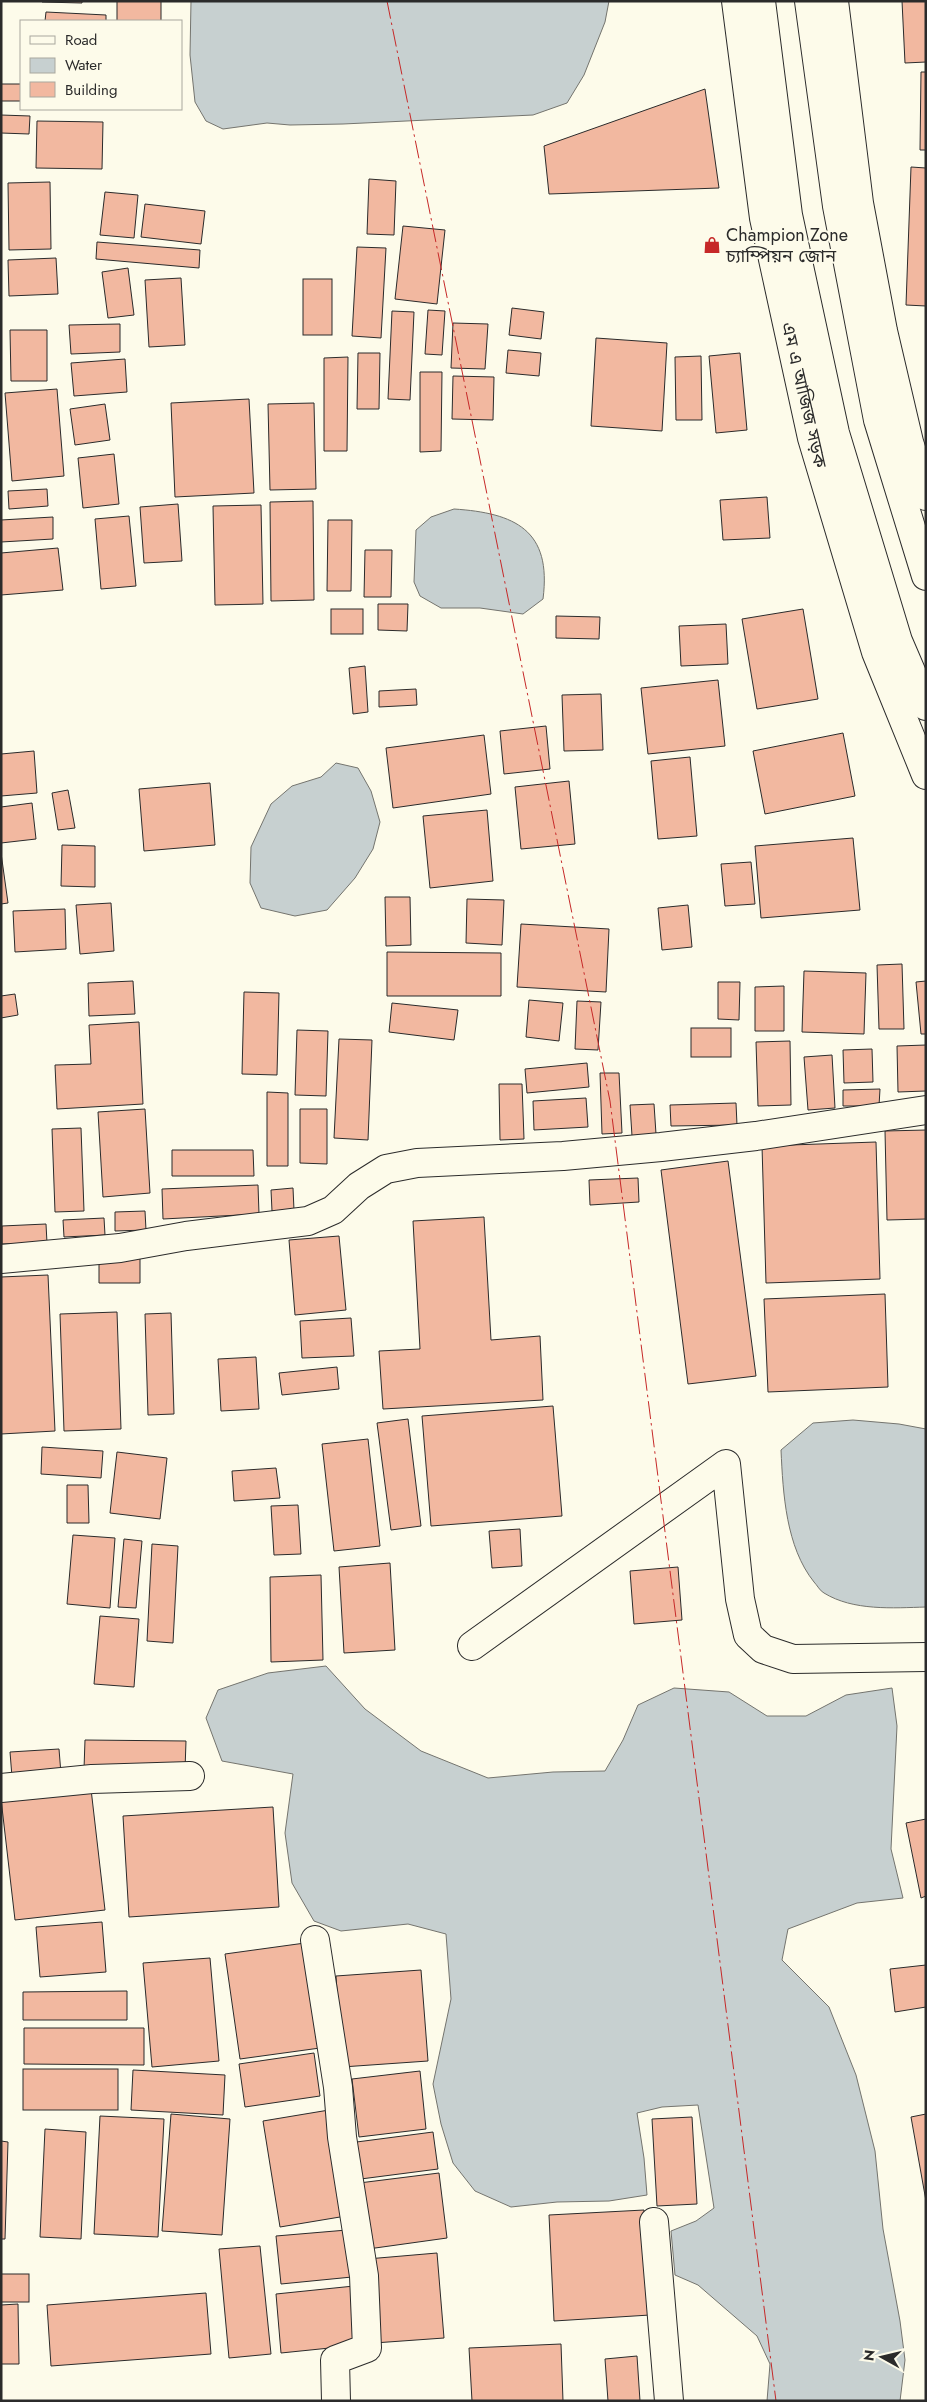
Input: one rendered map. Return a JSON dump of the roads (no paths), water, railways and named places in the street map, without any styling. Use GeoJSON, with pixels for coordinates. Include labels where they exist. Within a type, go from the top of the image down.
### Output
{"type":"FeatureCollection","features":[{"type":"Feature","properties":{"kind":"main road","name":"এম এ আজিজ সড়ক"},"geometry":{"type":"LineString","coordinates":[[736,1],[764,218],[812,438],[876,652],[926,775]]}},
{"type":"Feature","properties":{"kind":"main road"},"geometry":{"type":"LineString","coordinates":[[761,1],[788,215],[835,433],[898,641],[926,706]]}},
{"type":"Feature","properties":{"kind":"main road"},"geometry":{"type":"LineString","coordinates":[[809,1],[837,206],[878,420],[926,576]]}},
{"type":"Feature","properties":{"kind":"main road"},"geometry":{"type":"LineString","coordinates":[[834,1],[859,203],[883,331],[909,442],[926,496]]}},
{"type":"Feature","properties":{"kind":"main road"},"geometry":{"type":"LineString","coordinates":[[1,1259],[120,1248],[186,1236],[308,1221],[333,1210],[359,1186],[386,1169],[417,1163],[563,1156],[661,1148],[926,1110]]}},
{"type":"Feature","properties":{"kind":"main road"},"geometry":{"type":"LineString","coordinates":[[472,1646],[726,1464],[740,1600],[748,1634],[763,1649],[793,1659],[926,1657]]}},
{"type":"Feature","properties":{"kind":"main road"},"geometry":{"type":"LineString","coordinates":[[1,1788],[92,1779],[190,1776]]}},
{"type":"Feature","properties":{"kind":"main road"},"geometry":{"type":"LineString","coordinates":[[316,1940],[338,2086],[342,2137],[364,2276],[367,2339],[367,2348],[335,2360],[336,2401]]}},
{"type":"Feature","properties":{"kind":"main road"},"geometry":{"type":"LineString","coordinates":[[654,2222],[669,2401]]}},
{"type":"Feature","properties":{"kind":"water"},"geometry":{"type":"Polygon","coordinates":[[[191,1],[609,1],[605,22],[584,75],[567,103],[533,115],[343,124],[290,125],[267,123],[223,129],[206,121],[195,102],[190,55],[191,1]]]}},
{"type":"Feature","properties":{"kind":"water"},"geometry":{"type":"Polygon","coordinates":[[[454,509],[495,515],[511,521],[525,530],[535,541],[541,556],[544,575],[543,599],[523,614],[480,608],[441,608],[420,596],[414,582],[416,530],[431,517],[454,509]]]}},
{"type":"Feature","properties":{"kind":"water"},"geometry":{"type":"Polygon","coordinates":[[[336,763],[358,768],[371,791],[380,822],[373,849],[355,878],[327,910],[295,916],[261,908],[250,883],[251,847],[271,804],[292,786],[321,777],[336,763]]]}},
{"type":"Feature","properties":{"kind":"water"},"geometry":{"type":"Polygon","coordinates":[[[853,1420],[899,1424],[926,1429],[926,1607],[860,1606],[835,1599],[824,1593],[814,1582],[797,1553],[785,1502],[781,1450],[813,1423],[853,1420]]]}},
{"type":"Feature","properties":{"kind":"water"},"geometry":{"type":"Polygon","coordinates":[[[326,1666],[365,1709],[421,1751],[488,1778],[553,1772],[605,1771],[623,1740],[638,1705],[674,1688],[729,1692],[767,1716],[806,1716],[846,1695],[892,1688],[897,1726],[891,1849],[903,1898],[857,1903],[788,1929],[782,1960],[829,2007],[856,2075],[875,2151],[883,2229],[900,2321],[905,2360],[900,2401],[767,2401],[770,2364],[757,2336],[698,2285],[675,2275],[671,2231],[696,2221],[714,2208],[698,2105],[662,2107],[637,2113],[644,2158],[647,2195],[609,2201],[557,2202],[511,2207],[475,2191],[453,2163],[441,2124],[433,2084],[451,1999],[446,1934],[408,1924],[341,1931],[314,1921],[292,1883],[285,1833],[293,1774],[222,1761],[206,1718],[218,1690],[268,1673],[326,1666]]]}},
{"type":"Feature","properties":{"kind":"place","name":"Champion Zone চ্যাম্পিয়ন জোন"},"geometry":{"type":"Point","coordinates":[712,245]}}]}
